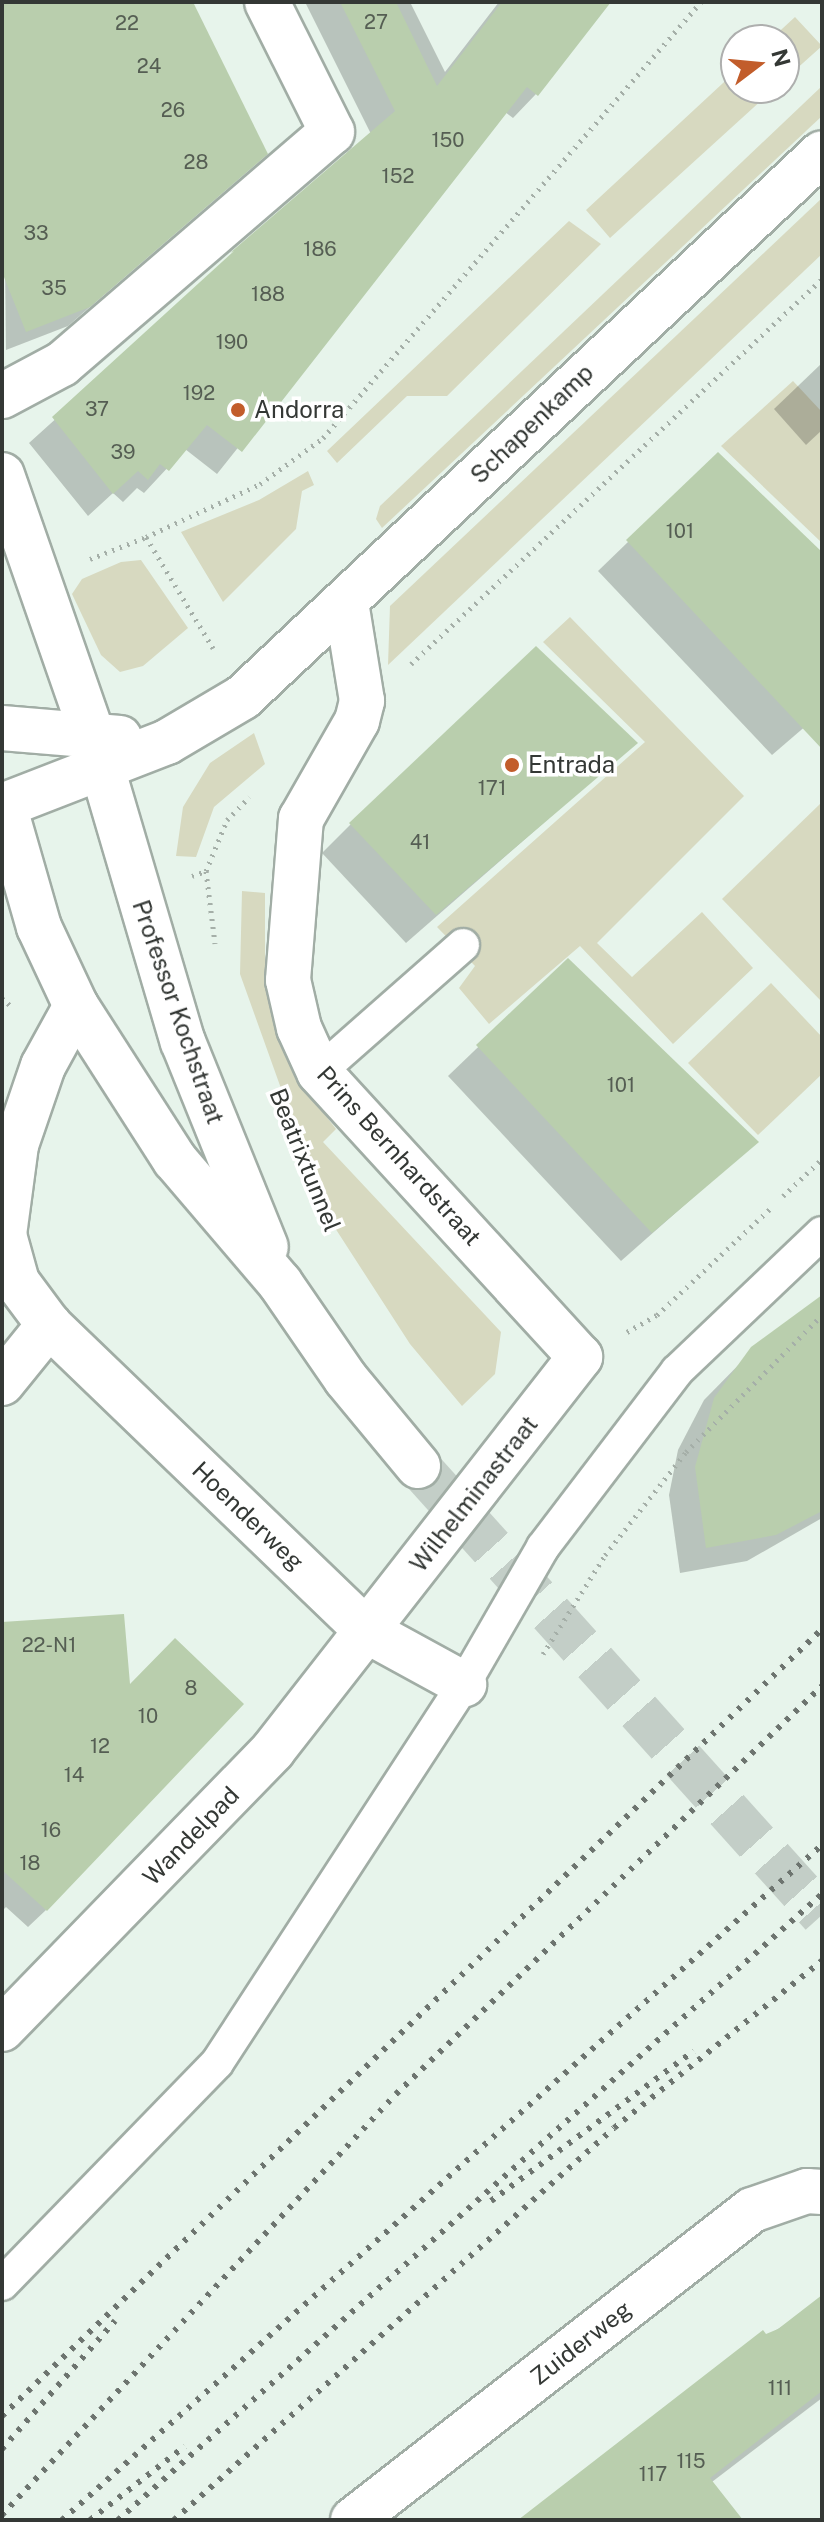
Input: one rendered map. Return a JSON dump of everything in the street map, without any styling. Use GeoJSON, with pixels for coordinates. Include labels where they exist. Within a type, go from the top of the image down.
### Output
{"type":"FeatureCollection","features":[{"type":"Feature","properties":{"kind":"street"},"geometry":{"type":"LineString","coordinates":[[2,396],[62,364],[332,132],[267,2]]}},
{"type":"Feature","properties":{"kind":"street","name":"Schapenkamp"},"geometry":{"type":"LineString","coordinates":[[2,728],[98,750],[167,742],[243,697],[822,153]]}},
{"type":"Feature","properties":{"kind":"street"},"geometry":{"type":"LineString","coordinates":[[2,475],[98,750]]}},
{"type":"Feature","properties":{"kind":"street"},"geometry":{"type":"LineString","coordinates":[[346,602],[362,701]]}},
{"type":"Feature","properties":{"kind":"street","name":"Prins Bernhardstraat"},"geometry":{"type":"LineString","coordinates":[[362,701],[357,721],[301,819],[288,980],[299,1028],[319,1072],[580,1357]]}},
{"type":"Feature","properties":{"kind":"street","name":"Schapenkamp"},"geometry":{"type":"LineString","coordinates":[[3,802],[98,750]]}},
{"type":"Feature","properties":{"kind":"street","name":"Professor Kochstraat"},"geometry":{"type":"LineString","coordinates":[[98,750],[136,895],[183,1042],[280,1283]]}},
{"type":"Feature","properties":{"kind":"street","name":"Professor Kochstraat"},"geometry":{"type":"LineString","coordinates":[[3,802],[39,927],[76,1006],[175,1160],[280,1283],[346,1379],[418,1466]]}},
{"type":"Feature","properties":{"kind":"street","name":"Hoenderweg"},"geometry":{"type":"LineString","coordinates":[[76,1006],[43,1066],[16,1145],[4,1235],[17,1282],[49,1325],[367,1631],[464,1684]]}},
{"type":"Feature","properties":{"kind":"street"},"geometry":{"type":"LineString","coordinates":[[2,1383],[49,1325]]}},
{"type":"Feature","properties":{"kind":"street","name":"Wilhelminastraat"},"geometry":{"type":"LineString","coordinates":[[367,1631],[580,1357]]}},
{"type":"Feature","properties":{"kind":"street","name":"Wandelpad"},"geometry":{"type":"LineString","coordinates":[[2,2029],[273,1750],[367,1631]]}},
{"type":"Feature","properties":{"kind":"street","name":"Zuiderweg"},"geometry":{"type":"LineString","coordinates":[[353,2520],[752,2210],[807,2191],[822,2192]]}},
{"type":"Feature","properties":{"kind":"lane"},"geometry":{"type":"LineString","coordinates":[[319,1072],[463,945]]}},
{"type":"Feature","properties":{"kind":"lane"},"geometry":{"type":"LineString","coordinates":[[2,2284],[217,2063],[464,1684],[543,1547],[677,1371],[822,1233]]}},
{"type":"Feature","properties":{"kind":"path"},"geometry":{"type":"LineString","coordinates":[[92,558],[146,537],[260,484],[323,438],[701,2]]}},
{"type":"Feature","properties":{"kind":"path"},"geometry":{"type":"LineString","coordinates":[[362,701],[413,662],[822,279]]}},
{"type":"Feature","properties":{"kind":"path"},"geometry":{"type":"LineString","coordinates":[[146,537],[243,697]]}},
{"type":"Feature","properties":{"kind":"path"},"geometry":{"type":"LineString","coordinates":[[218,960],[206,871],[227,820],[255,791]]}},
{"type":"Feature","properties":{"kind":"path"},"geometry":{"type":"LineString","coordinates":[[676,1296],[822,1159]]}},
{"type":"Feature","properties":{"kind":"path"},"geometry":{"type":"LineString","coordinates":[[534,1668],[605,1555],[686,1452],[822,1315]]}},
{"type":"Feature","properties":{"kind":"green space"},"geometry":{"type":"Polygon","coordinates":[[[795,17],[822,46],[800,66],[800,24],[787,24],[795,17]]]}},
{"type":"Feature","properties":{"kind":"green space"},"geometry":{"type":"Polygon","coordinates":[[[720,86],[720,104],[757,104],[610,238],[586,210],[720,86]]]}},
{"type":"Feature","properties":{"kind":"green space"},"geometry":{"type":"Polygon","coordinates":[[[822,86],[822,116],[382,528],[376,519],[380,506],[822,86]]]}},
{"type":"Feature","properties":{"kind":"green space"},"geometry":{"type":"Polygon","coordinates":[[[822,198],[822,254],[388,665],[390,606],[822,198]]]}},
{"type":"Feature","properties":{"kind":"green space"},"geometry":{"type":"Polygon","coordinates":[[[569,221],[601,244],[447,396],[407,396],[337,463],[327,451],[569,221]]]}},
{"type":"Feature","properties":{"kind":"green space"},"geometry":{"type":"Polygon","coordinates":[[[793,381],[822,412],[822,543],[721,446],[793,381]]]}},
{"type":"Feature","properties":{"kind":"green space"},"geometry":{"type":"Polygon","coordinates":[[[308,471],[314,485],[302,491],[296,529],[223,602],[181,532],[259,500],[308,471]]]}},
{"type":"Feature","properties":{"kind":"green space"},"geometry":{"type":"Polygon","coordinates":[[[141,560],[188,628],[143,666],[120,672],[101,655],[72,594],[82,579],[121,562],[141,560]]]}},
{"type":"Feature","properties":{"kind":"green space"},"geometry":{"type":"Polygon","coordinates":[[[570,617],[744,796],[597,943],[632,977],[702,912],[753,968],[673,1044],[580,946],[489,1024],[459,988],[475,966],[437,927],[645,742],[543,642],[570,617]]]}},
{"type":"Feature","properties":{"kind":"green space"},"geometry":{"type":"Polygon","coordinates":[[[254,733],[265,764],[214,807],[196,857],[176,856],[183,807],[210,763],[254,733]]]}},
{"type":"Feature","properties":{"kind":"green space"},"geometry":{"type":"Polygon","coordinates":[[[822,802],[822,1002],[722,899],[822,802]]]}},
{"type":"Feature","properties":{"kind":"green space"},"geometry":{"type":"Polygon","coordinates":[[[242,891],[265,893],[265,962],[275,1017],[298,1080],[336,1129],[323,1142],[501,1332],[495,1374],[462,1406],[410,1344],[326,1214],[240,974],[242,891]]]}},
{"type":"Feature","properties":{"kind":"green space"},"geometry":{"type":"Polygon","coordinates":[[[771,983],[822,1037],[822,1074],[758,1135],[688,1063],[771,983]]]}},
{"type":"Feature","properties":{"kind":"building"},"geometry":{"type":"Polygon","coordinates":[[[2,2],[193,2],[268,154],[90,307],[26,332],[2,272],[2,2]]]}},
{"type":"Feature","properties":{"kind":"building"},"geometry":{"type":"Polygon","coordinates":[[[340,2],[396,2],[437,86],[502,2],[611,2],[538,96],[527,87],[242,452],[207,425],[169,471],[160,464],[148,480],[138,471],[113,494],[52,417],[234,251],[230,253],[395,111],[340,2]]]}},
{"type":"Feature","properties":{"kind":"building"},"geometry":{"type":"Polygon","coordinates":[[[718,452],[822,552],[822,749],[626,540],[718,452]]]}},
{"type":"Feature","properties":{"kind":"building","name":"Entrada"},"geometry":{"type":"Polygon","coordinates":[[[536,646],[638,743],[436,915],[349,823],[536,646]]]}},
{"type":"Feature","properties":{"kind":"building"},"geometry":{"type":"Polygon","coordinates":[[[568,958],[759,1142],[652,1233],[476,1045],[568,958]]]}},
{"type":"Feature","properties":{"kind":"building"},"geometry":{"type":"Polygon","coordinates":[[[822,1295],[822,1511],[776,1535],[706,1548],[695,1467],[714,1398],[751,1347],[822,1295]]]}},
{"type":"Feature","properties":{"kind":"building"},"geometry":{"type":"Polygon","coordinates":[[[124,1614],[130,1684],[175,1638],[244,1704],[47,1911],[2,1870],[2,1622],[124,1614]]]}},
{"type":"Feature","properties":{"kind":"building"},"geometry":{"type":"Polygon","coordinates":[[[822,2295],[822,2391],[710,2478],[743,2520],[518,2520],[763,2330],[766,2334],[778,2329],[822,2295]]]}},
{"type":"Feature","properties":{"kind":"tunnel"},"geometry":{"type":"LineString","coordinates":[[418,1466],[822,1915]]}},
{"type":"Feature","properties":{"kind":"railway"},"geometry":{"type":"LineString","coordinates":[[2,2416],[822,1629]]}},
{"type":"Feature","properties":{"kind":"railway"},"geometry":{"type":"LineString","coordinates":[[2,2515],[396,2094],[822,1686]]}},
{"type":"Feature","properties":{"kind":"railway"},"geometry":{"type":"LineString","coordinates":[[62,2520],[822,1845]]}},
{"type":"Feature","properties":{"kind":"railway"},"geometry":{"type":"LineString","coordinates":[[118,2520],[822,1894]]}},
{"type":"Feature","properties":{"kind":"railway"},"geometry":{"type":"LineString","coordinates":[[174,2520],[614,2128],[822,1961]]}},
{"type":"Feature","properties":{"kind":"railway"},"geometry":{"type":"LineString","coordinates":[[491,2201],[694,2051]]}},
{"type":"Feature","properties":{"kind":"railway"},"geometry":{"type":"LineString","coordinates":[[2,2449],[115,2321]]}},
{"type":"Feature","properties":{"kind":"railway"},"geometry":{"type":"LineString","coordinates":[[90,2520],[185,2446]]}},
{"type":"Feature","properties":{"kind":"place","name":"Andorra"},"geometry":{"type":"Point","coordinates":[238,410]}},
{"type":"Feature","properties":{"kind":"place","name":"Entrada"},"geometry":{"type":"Point","coordinates":[512,765]}}]}
